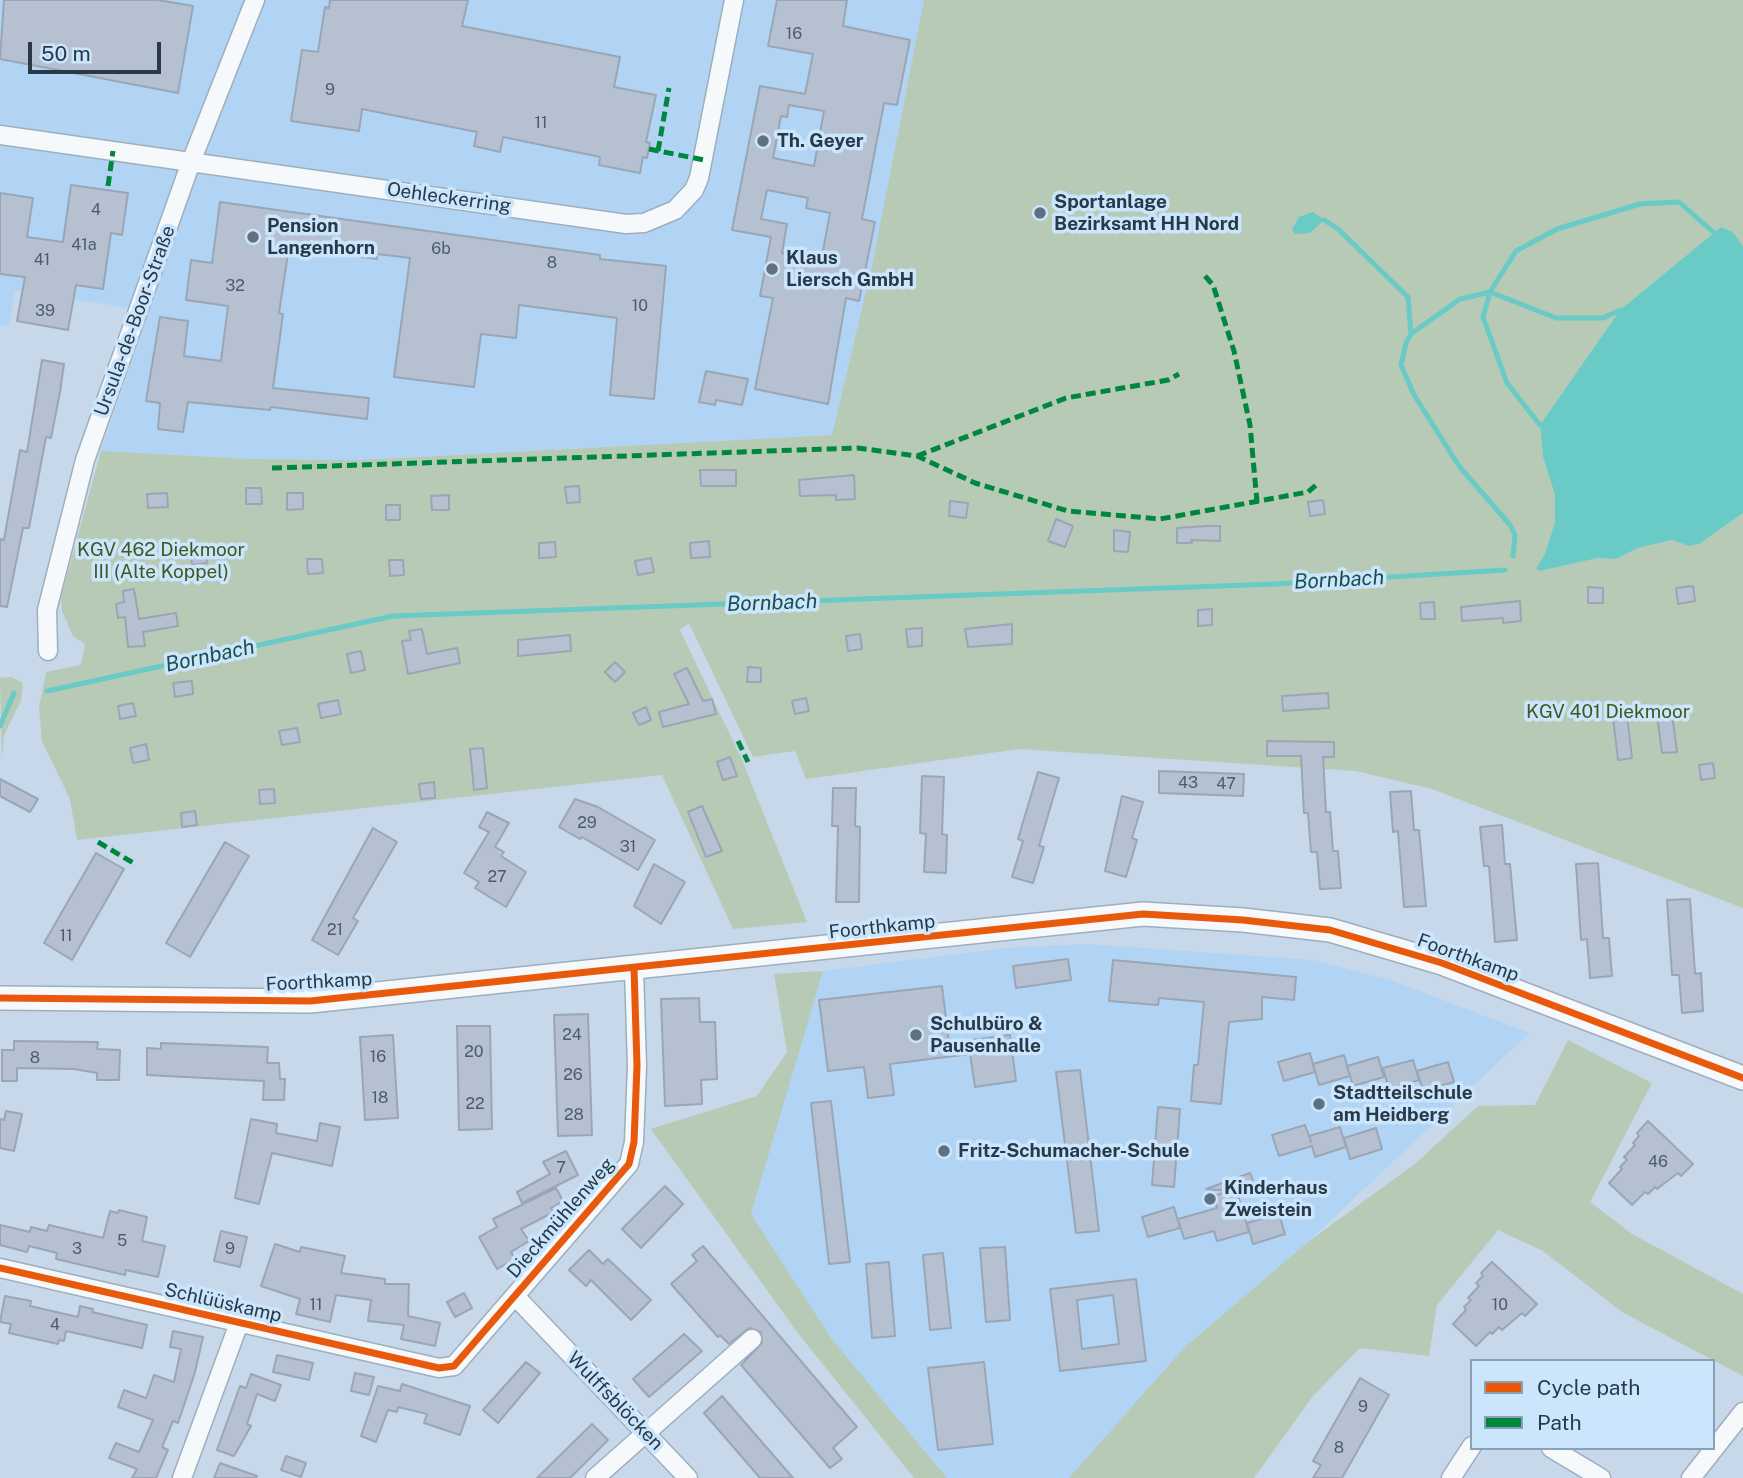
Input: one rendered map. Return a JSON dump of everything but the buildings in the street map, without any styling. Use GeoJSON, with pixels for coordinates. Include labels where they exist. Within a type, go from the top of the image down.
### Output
{"type":"FeatureCollection","features":[{"type":"Feature","properties":{"kind":"street","name":"Ursula-de-Boor-Straße"},"geometry":{"type":"LineString","coordinates":[[48,651],[47,610],[85,460],[191,162],[255,0]]}},
{"type":"Feature","properties":{"kind":"street","name":"Oehleckerring"},"geometry":{"type":"LineString","coordinates":[[0,135],[626,224],[654,220],[685,201],[699,178],[734,0]]}},
{"type":"Feature","properties":{"kind":"street","name":"Foorthkamp"},"geometry":{"type":"LineString","coordinates":[[0,998],[310,1001],[1143,914],[1243,920],[1330,930],[1442,963],[1743,1078]]}},
{"type":"Feature","properties":{"kind":"street","name":"Dieckmühlenweg"},"geometry":{"type":"LineString","coordinates":[[439,1368],[454,1367],[629,1164],[634,1142],[638,1066],[634,968]]}},
{"type":"Feature","properties":{"kind":"street","name":"Schlüüskamp"},"geometry":{"type":"LineString","coordinates":[[0,1268],[439,1368]]}},
{"type":"Feature","properties":{"kind":"street","name":"Dieckmühlenweg"},"geometry":{"type":"LineString","coordinates":[[515,1296],[541,1324]]}},
{"type":"Feature","properties":{"kind":"street"},"geometry":{"type":"LineString","coordinates":[[182,1478],[239,1323]]}},
{"type":"Feature","properties":{"kind":"street","name":"Wulffsblöcken"},"geometry":{"type":"LineString","coordinates":[[541,1324],[688,1478]]}},
{"type":"Feature","properties":{"kind":"street"},"geometry":{"type":"LineString","coordinates":[[596,1478],[752,1339]]}},
{"type":"Feature","properties":{"kind":"street"},"geometry":{"type":"LineString","coordinates":[[1715,1447],[1743,1412]]}},
{"type":"Feature","properties":{"kind":"street"},"geometry":{"type":"LineString","coordinates":[[1451,1478],[1470,1449]]}},
{"type":"Feature","properties":{"kind":"street"},"geometry":{"type":"LineString","coordinates":[[1554,1450],[1601,1478]]}},
{"type":"Feature","properties":{"kind":"street"},"geometry":{"type":"LineString","coordinates":[[1690,1478],[1712,1450]]}},
{"type":"Feature","properties":{"kind":"shaded area"},"geometry":{"type":"Polygon","coordinates":[[[0,0],[924,0],[872,267],[832,435],[362,460],[251,459],[101,451],[149,311],[15,290],[9,326],[0,325],[0,0]]]}},
{"type":"Feature","properties":{"kind":"shaded area"},"geometry":{"type":"Polygon","coordinates":[[[1313,212],[1324,220],[1310,233],[1295,234],[1292,229],[1299,217],[1313,212]]]}},
{"type":"Feature","properties":{"kind":"shaded area"},"geometry":{"type":"Polygon","coordinates":[[[1721,227],[1733,232],[1743,246],[1743,513],[1699,544],[1689,546],[1672,540],[1638,548],[1616,559],[1598,558],[1540,571],[1536,569],[1545,554],[1555,522],[1555,495],[1543,457],[1540,425],[1620,310],[1721,227]]]}},
{"type":"Feature","properties":{"kind":"shaded area","name":"Fritz-Schumacher-Schule"},"geometry":{"type":"Polygon","coordinates":[[[1085,944],[1314,960],[1396,982],[1529,1033],[1308,1242],[1184,1348],[1076,1478],[947,1478],[831,1338],[751,1214],[823,971],[1006,948],[1085,944]]]}},
{"type":"Feature","properties":{"kind":"green space"},"geometry":{"type":"Polygon","coordinates":[[[924,0],[1743,0],[1743,246],[1733,232],[1721,227],[1620,310],[1540,425],[1543,457],[1555,495],[1555,522],[1540,571],[1598,558],[1616,559],[1638,548],[1672,540],[1689,546],[1699,544],[1743,513],[1743,908],[1432,789],[1356,771],[1019,749],[806,779],[795,751],[753,757],[689,623],[680,630],[742,760],[807,922],[733,929],[662,775],[77,840],[70,799],[42,741],[39,708],[46,672],[81,665],[85,644],[73,636],[62,611],[61,597],[101,451],[251,459],[362,460],[832,435],[872,266],[924,0]]]}},
{"type":"Feature","properties":{"kind":"green space"},"geometry":{"type":"Polygon","coordinates":[[[11,677],[23,683],[21,701],[4,735],[2,759],[0,678],[11,677]]]}},
{"type":"Feature","properties":{"kind":"green space"},"geometry":{"type":"Polygon","coordinates":[[[823,971],[751,1214],[831,1338],[947,1478],[914,1478],[797,1332],[651,1129],[757,1096],[787,1052],[774,974],[823,971]]]}},
{"type":"Feature","properties":{"kind":"green space"},"geometry":{"type":"Polygon","coordinates":[[[1568,1040],[1652,1083],[1590,1202],[1632,1234],[1743,1294],[1743,1376],[1622,1312],[1543,1251],[1498,1230],[1437,1305],[1429,1356],[1360,1348],[1313,1396],[1254,1478],[1069,1478],[1184,1348],[1308,1242],[1416,1163],[1478,1106],[1535,1105],[1568,1040]]]}},
{"type":"Feature","properties":{"kind":"waterway"},"geometry":{"type":"LineString","coordinates":[[1540,425],[1507,383],[1483,317],[1490,292],[1516,251],[1557,229],[1640,204],[1679,202],[1713,232]]}},
{"type":"Feature","properties":{"kind":"waterway"},"geometry":{"type":"LineString","coordinates":[[1324,220],[1338,229],[1408,297],[1411,334]]}},
{"type":"Feature","properties":{"kind":"waterway"},"geometry":{"type":"LineString","coordinates":[[1513,556],[1515,535],[1510,525],[1459,466],[1414,395],[1401,365],[1406,343],[1411,334],[1460,299],[1490,292],[1556,318],[1603,318],[1620,310]]}},
{"type":"Feature","properties":{"kind":"waterway","name":"Bornbach"},"geometry":{"type":"LineString","coordinates":[[47,691],[393,616],[1275,584],[1505,570]]}},
{"type":"Feature","properties":{"kind":"waterway","name":"Bornbach"},"geometry":{"type":"LineString","coordinates":[[0,726],[14,693]]}},
{"type":"Feature","properties":{"kind":"marked path"},"geometry":{"type":"LineString","coordinates":[[658,151],[669,88]]}},
{"type":"Feature","properties":{"kind":"marked path"},"geometry":{"type":"LineString","coordinates":[[649,149],[704,160]]}},
{"type":"Feature","properties":{"kind":"marked path"},"geometry":{"type":"LineString","coordinates":[[108,186],[113,151]]}},
{"type":"Feature","properties":{"kind":"marked path"},"geometry":{"type":"LineString","coordinates":[[1205,276],[1213,285],[1234,351],[1250,425],[1257,502]]}},
{"type":"Feature","properties":{"kind":"marked path"},"geometry":{"type":"LineString","coordinates":[[917,456],[1066,398],[1168,380],[1179,374]]}},
{"type":"Feature","properties":{"kind":"marked path"},"geometry":{"type":"LineString","coordinates":[[272,468],[858,448],[917,456],[975,483],[1068,511],[1160,519],[1308,492],[1316,485]]}},
{"type":"Feature","properties":{"kind":"marked path"},"geometry":{"type":"LineString","coordinates":[[738,741],[748,762]]}},
{"type":"Feature","properties":{"kind":"marked path"},"geometry":{"type":"LineString","coordinates":[[98,842],[135,864]]}},
{"type":"Feature","properties":{"kind":"cycle path"},"geometry":{"type":"LineString","coordinates":[[0,998],[310,1001],[1143,914],[1243,920],[1330,930],[1442,963],[1743,1078]]}},
{"type":"Feature","properties":{"kind":"cycle path"},"geometry":{"type":"LineString","coordinates":[[0,1268],[439,1368],[454,1366],[629,1164],[634,1142],[637,1066],[634,968]]}},
{"type":"Feature","properties":{"kind":"place","name":"Th. Geyer"},"geometry":{"type":"Point","coordinates":[763,141]}},
{"type":"Feature","properties":{"kind":"place","name":"Sportanlage Bezirksamt HH Nord"},"geometry":{"type":"Point","coordinates":[1040,213]}},
{"type":"Feature","properties":{"kind":"place","name":"Pension Langenhorn"},"geometry":{"type":"Point","coordinates":[253,237]}},
{"type":"Feature","properties":{"kind":"place","name":"Klaus Liersch GmbH"},"geometry":{"type":"Point","coordinates":[772,269]}},
{"type":"Feature","properties":{"kind":"place","name":"Schulbüro & Pausenhalle"},"geometry":{"type":"Point","coordinates":[916,1035]}},
{"type":"Feature","properties":{"kind":"place","name":"Stadtteilschule am Heidberg"},"geometry":{"type":"Point","coordinates":[1319,1104]}},
{"type":"Feature","properties":{"kind":"place","name":"Fritz-Schumacher-Schule"},"geometry":{"type":"Point","coordinates":[944,1151]}},
{"type":"Feature","properties":{"kind":"place","name":"Kinderhaus Zweistein"},"geometry":{"type":"Point","coordinates":[1210,1199]}},
{"type":"Feature","properties":{"kind":"park label","name":"KGV 462 Diekmoor III (Alte Koppel)"},"geometry":{"type":"Point","coordinates":[161,561]}},
{"type":"Feature","properties":{"kind":"park label","name":"KGV 401 Diekmoor"},"geometry":{"type":"Point","coordinates":[1608,712]}}]}
